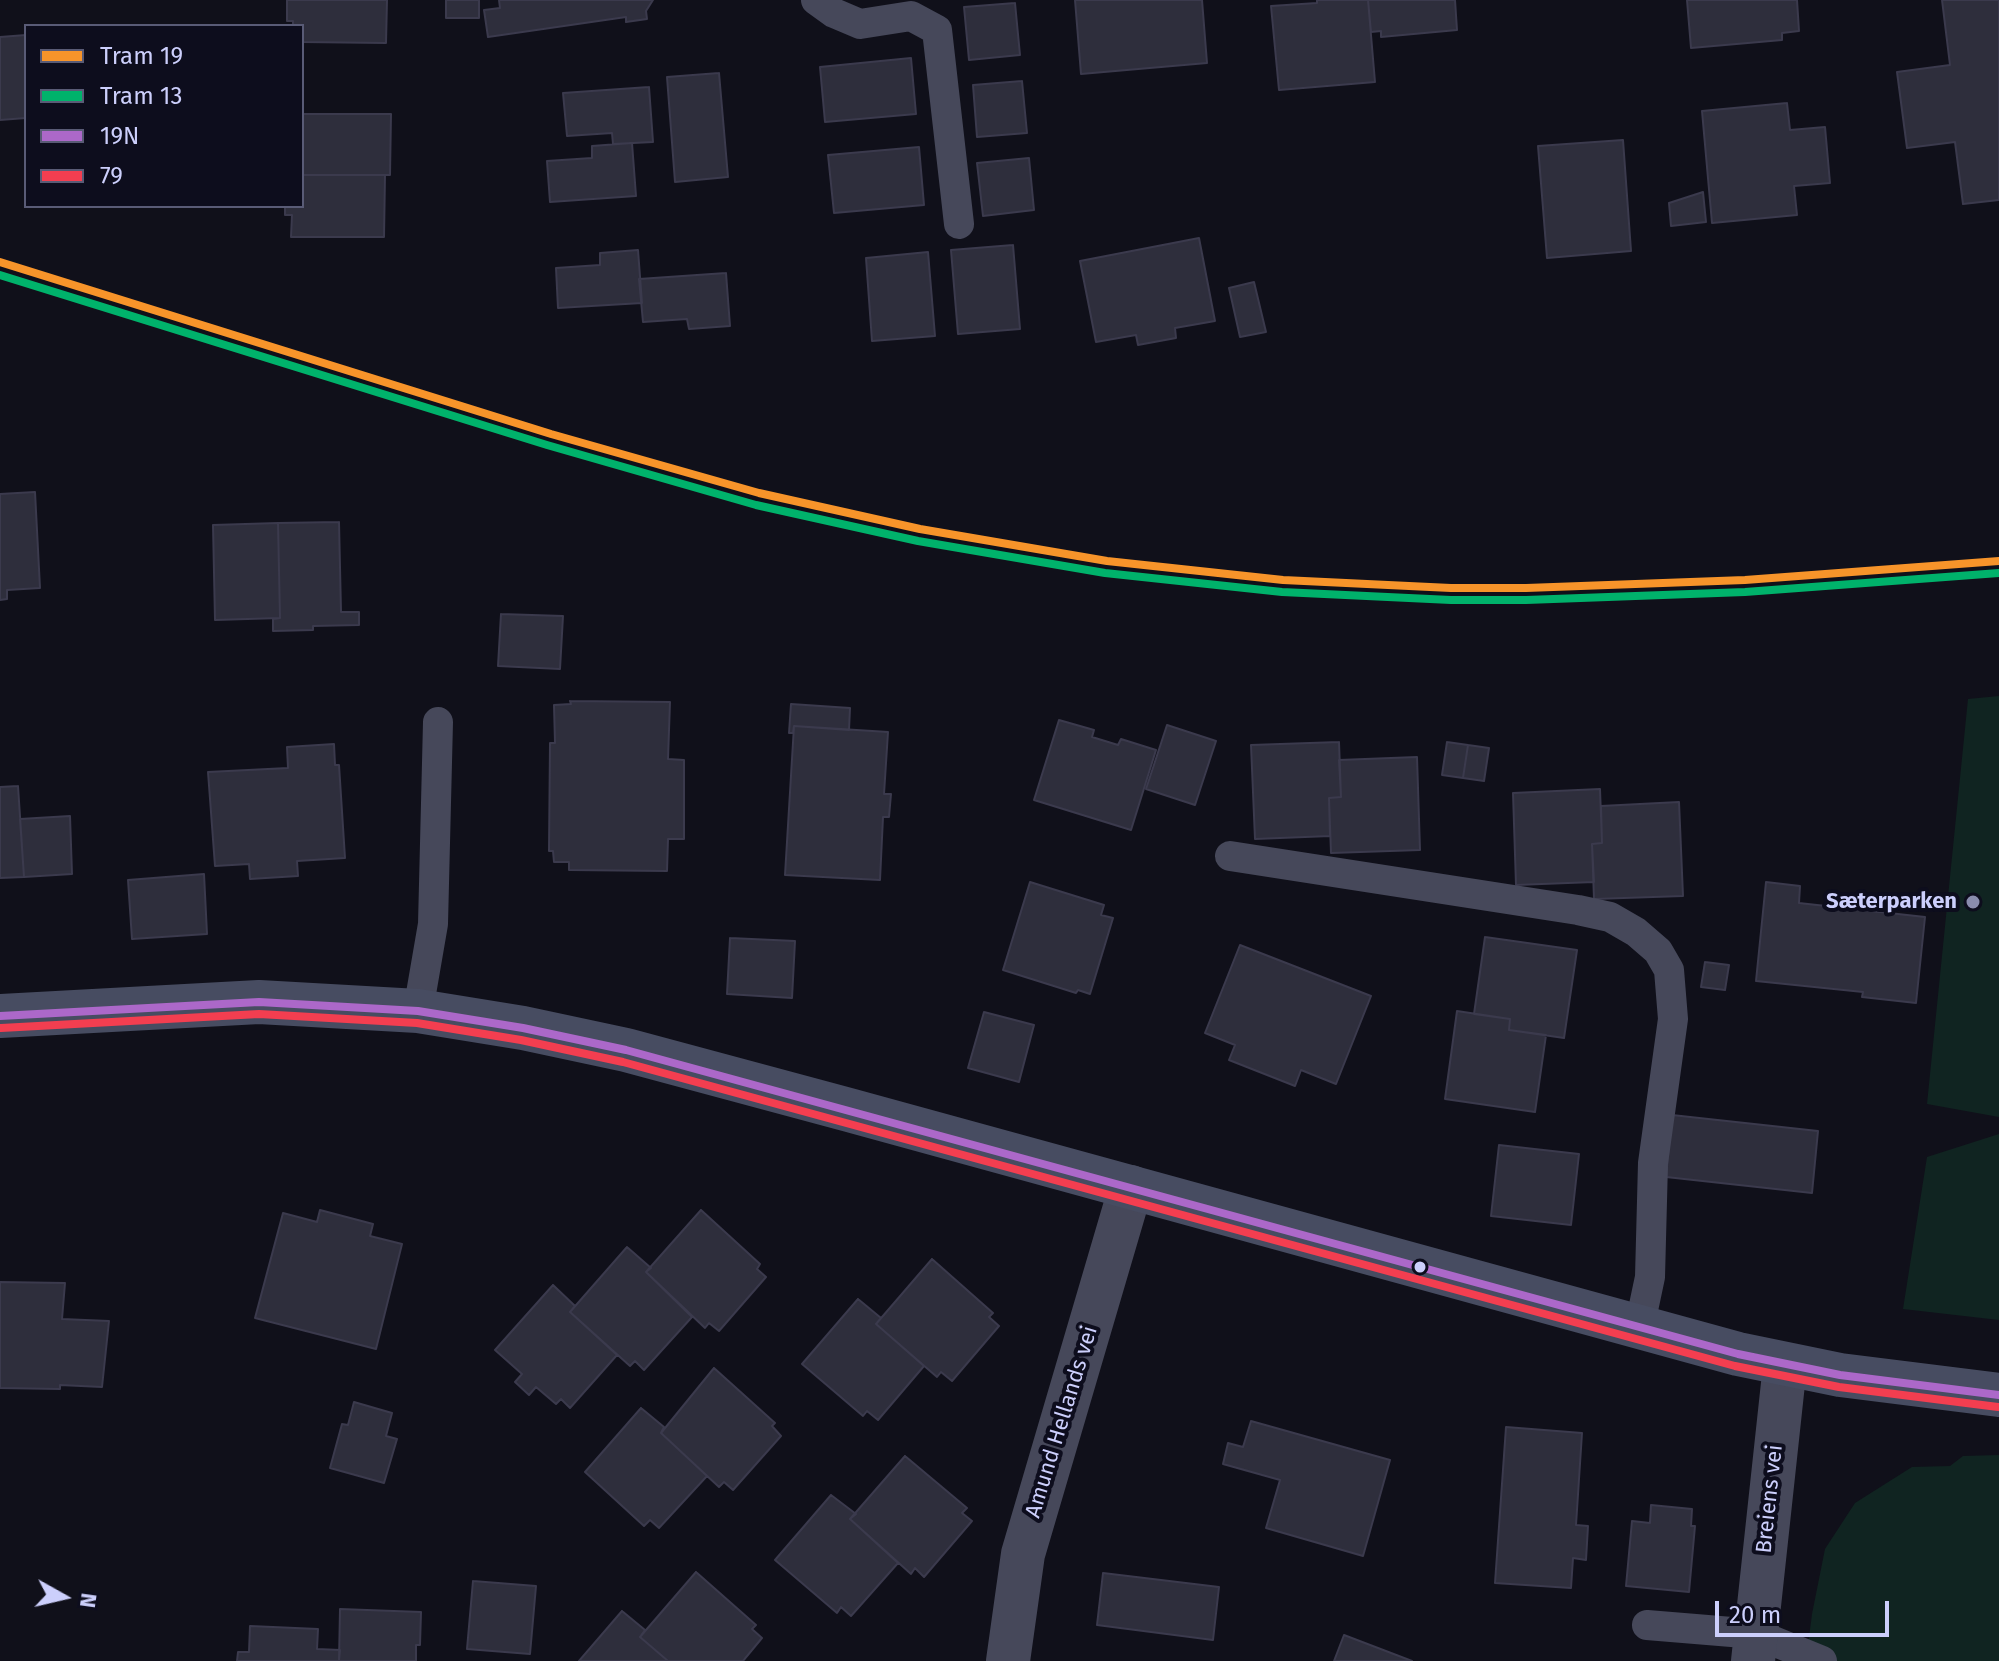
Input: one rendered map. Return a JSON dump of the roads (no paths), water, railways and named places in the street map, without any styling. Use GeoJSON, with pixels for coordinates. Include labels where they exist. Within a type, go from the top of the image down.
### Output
{"type":"FeatureCollection","features":[{"type":"Feature","properties":{"kind":"main road"},"geometry":{"type":"LineString","coordinates":[[0,1016],[259,1002],[418,1011],[479,1020],[587,1041],[1131,1187],[1639,1329],[1785,1365],[1999,1395]]}},
{"type":"Feature","properties":{"kind":"street","name":"Amund Hellands vei"},"geometry":{"type":"LineString","coordinates":[[1008,1661],[1023,1554],[1131,1187]]}},
{"type":"Feature","properties":{"kind":"street","name":"Breiens vei"},"geometry":{"type":"LineString","coordinates":[[1755,1648],[1785,1365]]}},
{"type":"Feature","properties":{"kind":"lane"},"geometry":{"type":"LineString","coordinates":[[816,0],[834,13],[860,24],[911,16],[937,30],[959,224]]}},
{"type":"Feature","properties":{"kind":"lane"},"geometry":{"type":"LineString","coordinates":[[418,1011],[433,924],[438,722]]}},
{"type":"Feature","properties":{"kind":"lane"},"geometry":{"type":"LineString","coordinates":[[1230,856],[1610,917],[1636,932],[1658,951],[1669,970],[1673,1019],[1653,1163],[1650,1277],[1639,1329]]}},
{"type":"Feature","properties":{"kind":"lane"},"geometry":{"type":"LineString","coordinates":[[1647,1625],[1822,1661]]}},
{"type":"Feature","properties":{"kind":"tram line","name":"19"},"geometry":{"type":"LineString","coordinates":[[0,262],[551,434],[759,493],[920,529],[1107,561],[1283,580],[1451,588],[1745,580],[1999,561]]}},
{"type":"Feature","properties":{"kind":"tram line","name":"13"},"geometry":{"type":"LineString","coordinates":[[0,275],[547,445],[756,505],[918,541],[1105,573],[1282,592],[1451,600],[1745,592],[1999,573]]}},
{"type":"Feature","properties":{"kind":"place","name":"Sæterparken"},"geometry":{"type":"Point","coordinates":[1973,902]}}]}
